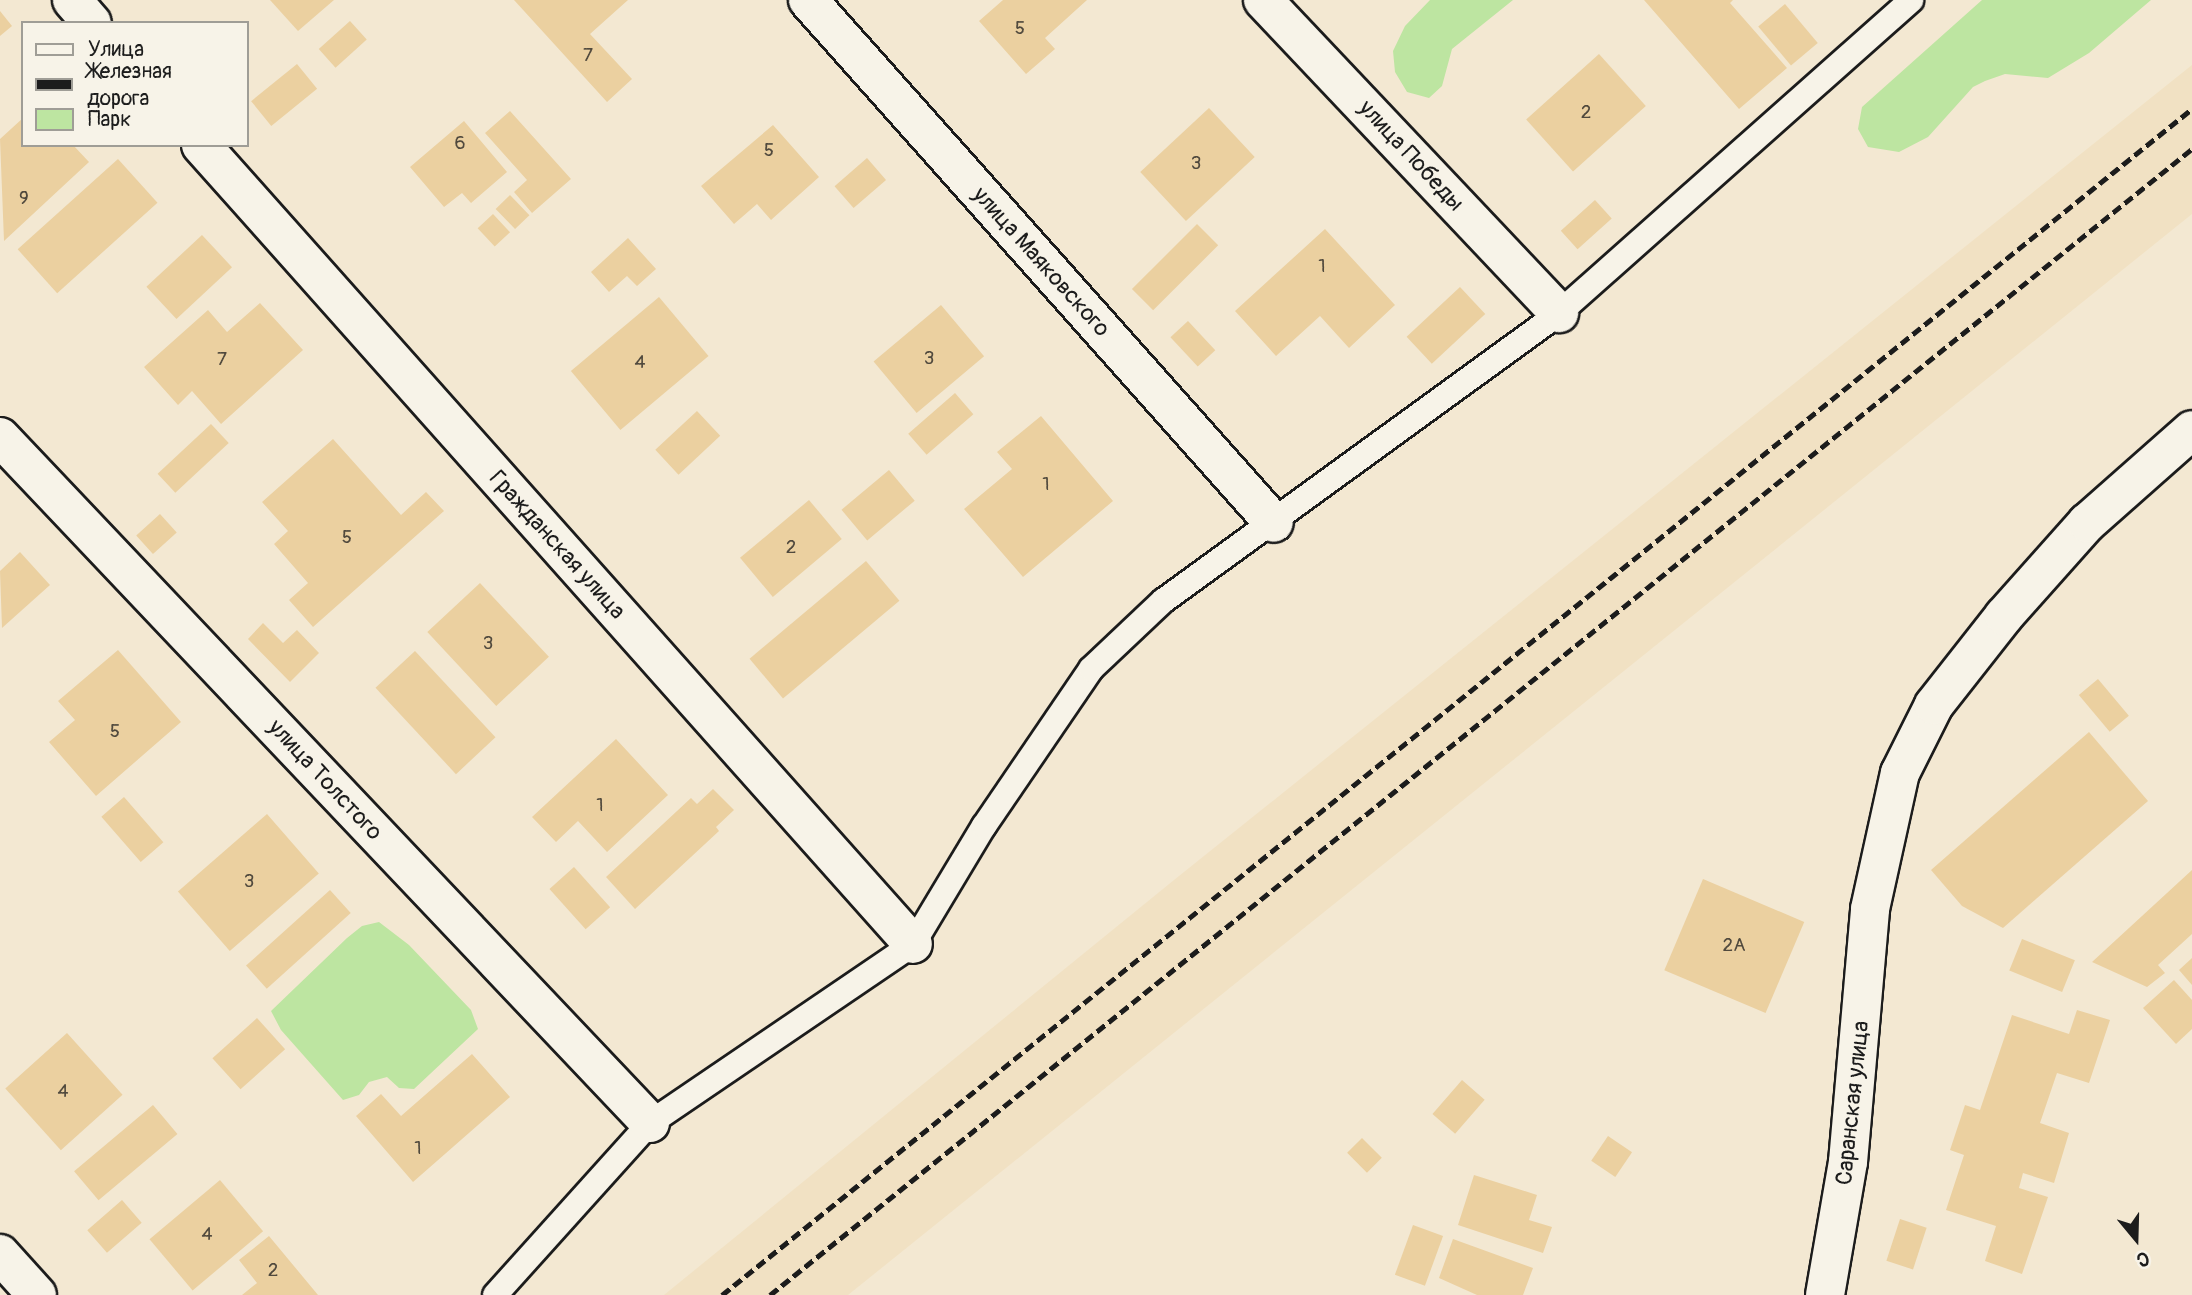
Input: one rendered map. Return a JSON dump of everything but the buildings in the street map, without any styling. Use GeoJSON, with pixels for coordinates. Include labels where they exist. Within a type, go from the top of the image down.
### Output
{"type":"FeatureCollection","features":[{"type":"Feature","properties":{"kind":"street"},"geometry":{"type":"LineString","coordinates":[[72,0],[90,21]]}},
{"type":"Feature","properties":{"kind":"street","name":"улица Маяковского"},"geometry":{"type":"LineString","coordinates":[[808,0],[1274,523]]}},
{"type":"Feature","properties":{"kind":"street","name":"улица Победы"},"geometry":{"type":"LineString","coordinates":[[1263,0],[1559,313]]}},
{"type":"Feature","properties":{"kind":"street","name":"Гражданская улица"},"geometry":{"type":"LineString","coordinates":[[203,147],[913,944]]}},
{"type":"Feature","properties":{"kind":"street","name":"Саранская улица"},"geometry":{"type":"LineString","coordinates":[[1825,1295],[1848,1162],[1870,909],[1900,773],[1934,705],[2004,616],[2087,523],[2192,430]]}},
{"type":"Feature","properties":{"kind":"street","name":"улица Толстого"},"geometry":{"type":"LineString","coordinates":[[0,437],[650,1123]]}},
{"type":"Feature","properties":{"kind":"street"},"geometry":{"type":"LineString","coordinates":[[0,1254],[37,1295]]}},
{"type":"Feature","properties":{"kind":"lane"},"geometry":{"type":"LineString","coordinates":[[495,1295],[650,1123],[913,944],[984,826],[1091,669],[1163,601],[1274,523],[1559,313],[1911,0]]}},
{"type":"Feature","properties":{"kind":"shaded area"},"geometry":{"type":"Polygon","coordinates":[[[2192,65],[2192,214],[848,1295],[664,1295],[1174,880],[2192,65]]]}},
{"type":"Feature","properties":{"kind":"green space"},"geometry":{"type":"Polygon","coordinates":[[[1430,0],[1513,0],[1452,49],[1442,86],[1429,98],[1407,92],[1395,72],[1393,51],[1405,26],[1430,0]]]}},
{"type":"Feature","properties":{"kind":"green space"},"geometry":{"type":"Polygon","coordinates":[[[1982,0],[2151,0],[2089,53],[2048,78],[2005,74],[1985,81],[1973,87],[1928,137],[1899,152],[1868,147],[1858,129],[1862,107],[1982,0]]]}},
{"type":"Feature","properties":{"kind":"green space"},"geometry":{"type":"Polygon","coordinates":[[[379,922],[409,945],[471,1010],[478,1029],[414,1089],[399,1088],[387,1077],[369,1082],[359,1095],[343,1100],[281,1030],[271,1011],[347,938],[362,926],[379,922]]]}},
{"type":"Feature","properties":{"kind":"railway"},"geometry":{"type":"LineString","coordinates":[[722,1295],[2192,109]]}},
{"type":"Feature","properties":{"kind":"railway"},"geometry":{"type":"LineString","coordinates":[[770,1295],[2192,149]]}}]}
